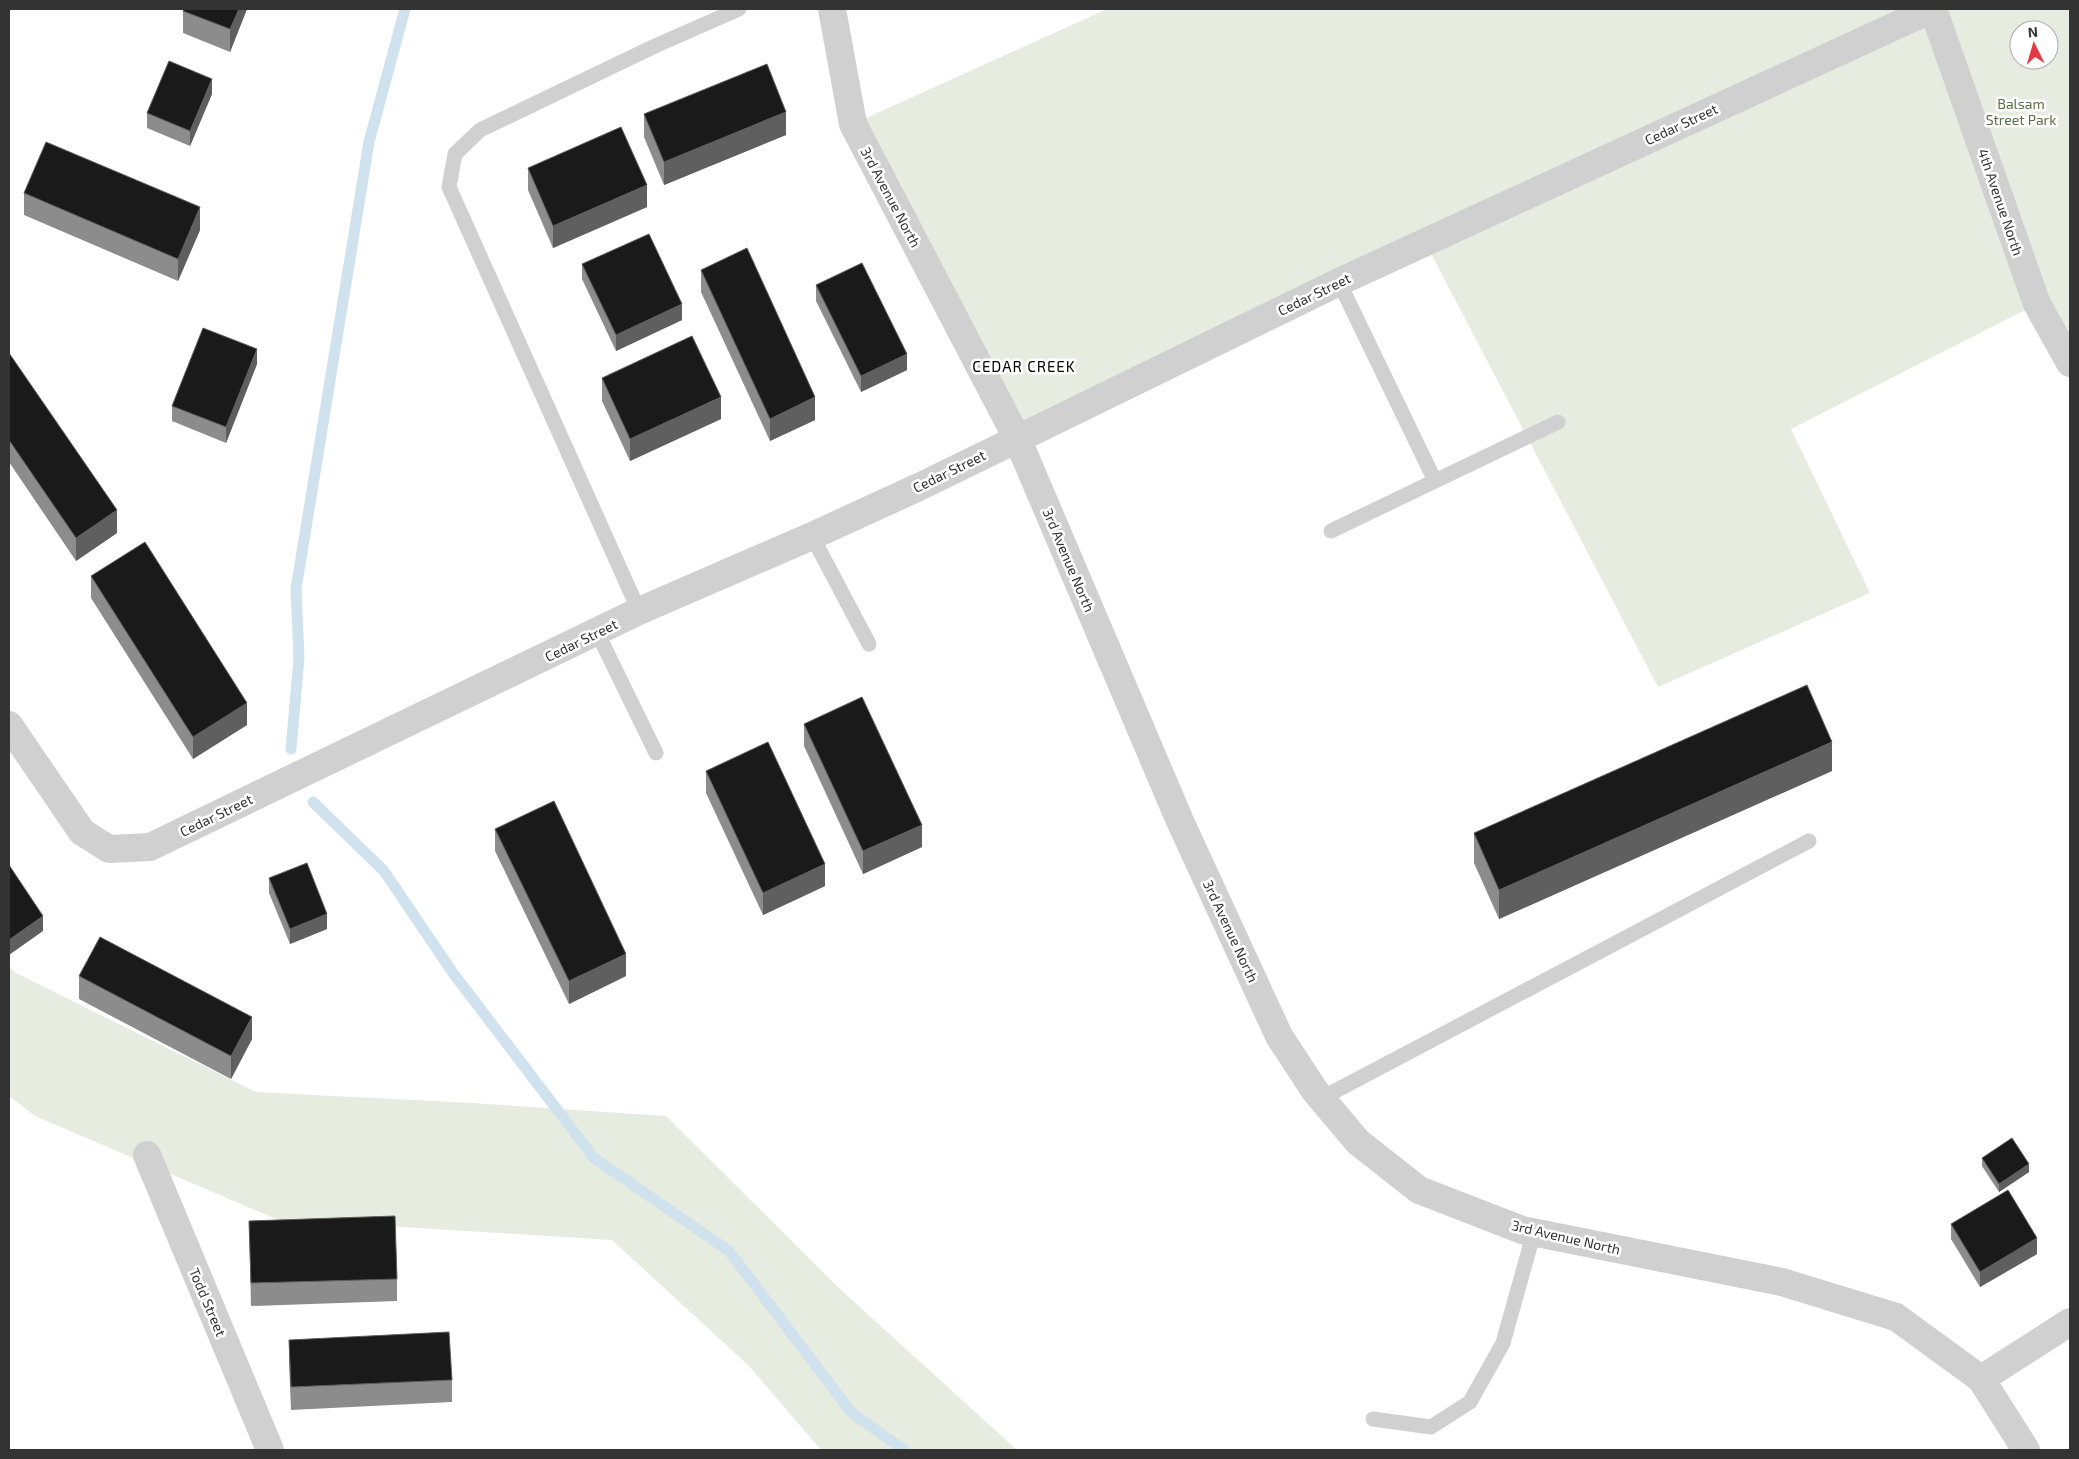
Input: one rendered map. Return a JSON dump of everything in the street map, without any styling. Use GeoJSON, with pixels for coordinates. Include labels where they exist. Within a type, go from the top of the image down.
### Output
{"type":"FeatureCollection","features":[{"type":"Feature","properties":{"kind":"street","name":"3rd Avenue North"},"geometry":{"type":"LineString","coordinates":[[832,9],[853,124],[1017,438],[1180,821],[1279,1036],[1322,1098],[1358,1142],[1419,1190],[1522,1230],[1782,1282],[1896,1317],[1981,1379],[2026,1450]]}},
{"type":"Feature","properties":{"kind":"street","name":"Cedar Street"},"geometry":{"type":"LineString","coordinates":[[9,725],[82,832],[109,848],[150,847],[639,611],[812,536],[1339,282],[1932,9]]}},
{"type":"Feature","properties":{"kind":"street","name":"4th Avenue North"},"geometry":{"type":"LineString","coordinates":[[1932,9],[2037,304],[2070,363]]}},
{"type":"Feature","properties":{"kind":"street","name":"Todd Street"},"geometry":{"type":"LineString","coordinates":[[147,1154],[270,1450]]}},
{"type":"Feature","properties":{"kind":"street"},"geometry":{"type":"LineString","coordinates":[[1981,1379],[2070,1322]]}},
{"type":"Feature","properties":{"kind":"lane"},"geometry":{"type":"LineString","coordinates":[[639,611],[449,187],[455,154],[480,130],[656,46],[739,9]]}},
{"type":"Feature","properties":{"kind":"lane"},"geometry":{"type":"LineString","coordinates":[[1339,282],[1435,481]]}},
{"type":"Feature","properties":{"kind":"lane"},"geometry":{"type":"LineString","coordinates":[[1331,531],[1558,422]]}},
{"type":"Feature","properties":{"kind":"lane"},"geometry":{"type":"LineString","coordinates":[[812,536],[869,644]]}},
{"type":"Feature","properties":{"kind":"lane"},"geometry":{"type":"LineString","coordinates":[[597,632],[656,753]]}},
{"type":"Feature","properties":{"kind":"lane"},"geometry":{"type":"LineString","coordinates":[[1322,1098],[1809,841]]}},
{"type":"Feature","properties":{"kind":"lane"},"geometry":{"type":"LineString","coordinates":[[1373,1419],[1432,1427],[1470,1402],[1503,1343],[1534,1232]]}},
{"type":"Feature","properties":{"kind":"green space","name":"Balsam Street Park"},"geometry":{"type":"Polygon","coordinates":[[[1107,9],[2070,9],[2070,363],[2037,304],[1791,429],[1870,593],[1658,687],[1425,242],[1017,438],[853,124],[1107,9]]]}},
{"type":"Feature","properties":{"kind":"green space"},"geometry":{"type":"Polygon","coordinates":[[[9,966],[14,972],[256,1092],[472,1103],[666,1116],[840,1289],[1017,1450],[821,1450],[748,1365],[612,1240],[276,1219],[35,1116],[9,1096],[9,966]]]}},
{"type":"Feature","properties":{"kind":"building"},"geometry":{"type":"Polygon","coordinates":[[[184,9],[239,9],[230,29],[183,11],[184,9]]]}},
{"type":"Feature","properties":{"kind":"building"},"geometry":{"type":"Polygon","coordinates":[[[169,61],[212,79],[190,131],[147,113],[169,61]]]}},
{"type":"Feature","properties":{"kind":"building"},"geometry":{"type":"Polygon","coordinates":[[[767,64],[786,112],[664,162],[644,114],[767,64]]]}},
{"type":"Feature","properties":{"kind":"building"},"geometry":{"type":"Polygon","coordinates":[[[621,127],[647,185],[553,226],[528,168],[621,127]]]}},
{"type":"Feature","properties":{"kind":"building"},"geometry":{"type":"Polygon","coordinates":[[[46,142],[200,207],[178,259],[24,193],[46,142]]]}},
{"type":"Feature","properties":{"kind":"building"},"geometry":{"type":"Polygon","coordinates":[[[649,234],[682,304],[616,335],[582,264],[649,234]]]}},
{"type":"Feature","properties":{"kind":"building"},"geometry":{"type":"Polygon","coordinates":[[[747,248],[815,397],[770,419],[701,270],[747,248]]]}},
{"type":"Feature","properties":{"kind":"building"},"geometry":{"type":"Polygon","coordinates":[[[862,263],[907,354],[861,376],[816,285],[862,263]]]}},
{"type":"Feature","properties":{"kind":"building"},"geometry":{"type":"Polygon","coordinates":[[[203,328],[257,349],[226,427],[172,406],[203,328]]]}},
{"type":"Feature","properties":{"kind":"building"},"geometry":{"type":"Polygon","coordinates":[[[692,336],[721,397],[630,439],[602,378],[692,336]]]}},
{"type":"Feature","properties":{"kind":"building"},"geometry":{"type":"Polygon","coordinates":[[[9,353],[117,510],[76,538],[9,440],[9,353]]]}},
{"type":"Feature","properties":{"kind":"building"},"geometry":{"type":"Polygon","coordinates":[[[145,542],[247,703],[193,737],[91,576],[145,542]]]}},
{"type":"Feature","properties":{"kind":"building"},"geometry":{"type":"Polygon","coordinates":[[[1807,685],[1832,742],[1499,890],[1474,833],[1807,685]]]}},
{"type":"Feature","properties":{"kind":"building"},"geometry":{"type":"Polygon","coordinates":[[[862,697],[922,825],[863,851],[804,724],[862,697]]]}},
{"type":"Feature","properties":{"kind":"building"},"geometry":{"type":"Polygon","coordinates":[[[768,742],[825,864],[763,893],[706,771],[768,742]]]}},
{"type":"Feature","properties":{"kind":"building"},"geometry":{"type":"Polygon","coordinates":[[[554,801],[626,954],[569,981],[495,829],[554,801]]]}},
{"type":"Feature","properties":{"kind":"building"},"geometry":{"type":"Polygon","coordinates":[[[307,863],[327,914],[290,929],[269,878],[307,863]]]}},
{"type":"Feature","properties":{"kind":"building"},"geometry":{"type":"Polygon","coordinates":[[[9,865],[43,916],[9,940],[9,865]]]}},
{"type":"Feature","properties":{"kind":"building"},"geometry":{"type":"Polygon","coordinates":[[[100,937],[252,1017],[231,1056],[79,976],[100,937]]]}},
{"type":"Feature","properties":{"kind":"building"},"geometry":{"type":"Polygon","coordinates":[[[2012,1138],[2029,1164],[1999,1184],[1982,1158],[2012,1138]]]}},
{"type":"Feature","properties":{"kind":"building"},"geometry":{"type":"Polygon","coordinates":[[[2008,1190],[2037,1238],[1980,1272],[1951,1224],[2008,1190]]]}},
{"type":"Feature","properties":{"kind":"building"},"geometry":{"type":"Polygon","coordinates":[[[395,1216],[397,1279],[251,1283],[249,1221],[395,1216]]]}},
{"type":"Feature","properties":{"kind":"building"},"geometry":{"type":"Polygon","coordinates":[[[449,1332],[452,1380],[291,1387],[289,1340],[449,1332]]]}},
{"type":"Feature","properties":{"kind":"waterway"},"geometry":{"type":"LineString","coordinates":[[291,749],[299,658],[296,589],[369,142],[405,9]]}},
{"type":"Feature","properties":{"kind":"waterway"},"geometry":{"type":"LineString","coordinates":[[313,802],[384,871],[453,973],[594,1158],[729,1251],[851,1412],[904,1450]]}},
{"type":"Feature","properties":{"kind":"district","name":"CEDAR CREEK"},"geometry":{"type":"Point","coordinates":[1024,366]}}]}
